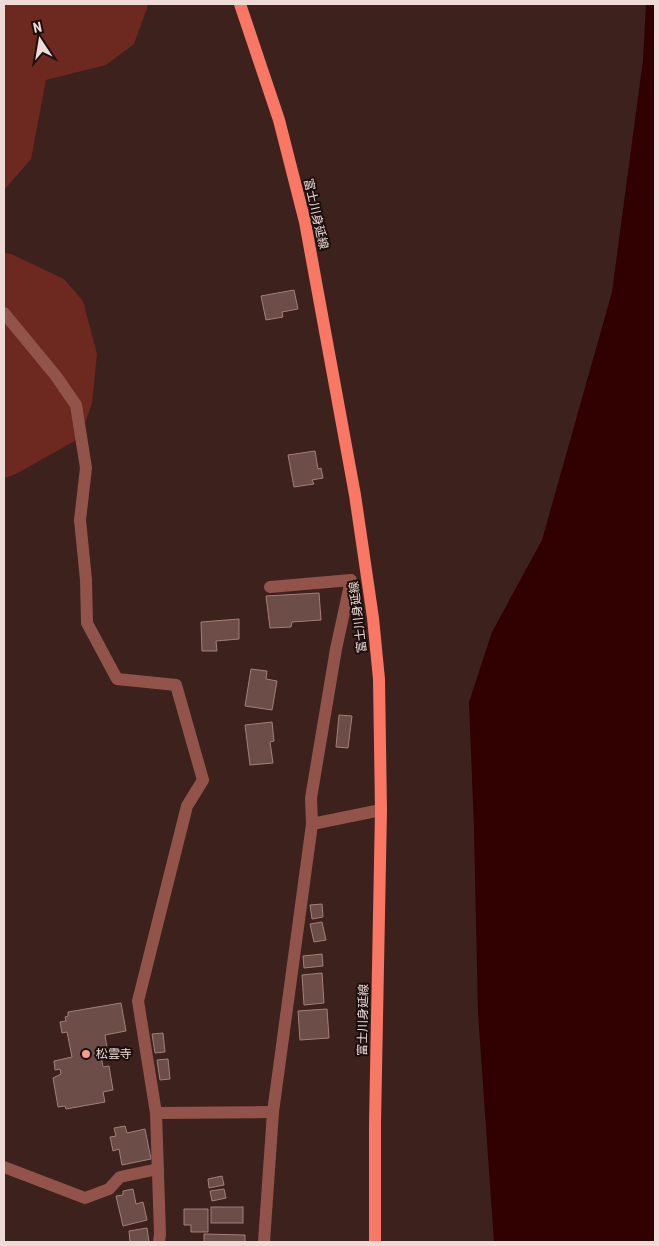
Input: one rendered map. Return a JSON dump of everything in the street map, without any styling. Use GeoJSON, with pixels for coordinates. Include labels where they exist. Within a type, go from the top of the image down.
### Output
{"type":"FeatureCollection","features":[{"type":"Feature","properties":{"kind":"main road","name":"富士川身延線"},"geometry":{"type":"LineString","coordinates":[[240,4],[279,120],[305,222],[355,494],[374,618],[379,679],[381,810],[375,1124],[375,1242]]}},
{"type":"Feature","properties":{"kind":"street"},"geometry":{"type":"LineString","coordinates":[[4,313],[56,376],[76,406],[86,468],[80,520],[86,580],[87,623],[117,679],[176,685],[202,780],[187,806],[138,1001],[156,1113],[159,1242]]}},
{"type":"Feature","properties":{"kind":"street"},"geometry":{"type":"LineString","coordinates":[[264,1242],[273,1112],[312,824],[310,798],[336,649],[351,580],[270,587]]}},
{"type":"Feature","properties":{"kind":"street"},"geometry":{"type":"LineString","coordinates":[[312,824],[381,810]]}},
{"type":"Feature","properties":{"kind":"street"},"geometry":{"type":"LineString","coordinates":[[156,1113],[273,1112]]}},
{"type":"Feature","properties":{"kind":"street"},"geometry":{"type":"LineString","coordinates":[[4,1167],[85,1198],[110,1189],[120,1178],[158,1169]]}},
{"type":"Feature","properties":{"kind":"shaded area"},"geometry":{"type":"Polygon","coordinates":[[[4,4],[147,4],[147,8],[134,44],[106,65],[46,80],[31,159],[4,190],[4,4]]]}},
{"type":"Feature","properties":{"kind":"shaded area"},"geometry":{"type":"Polygon","coordinates":[[[646,4],[655,4],[655,1242],[494,1242],[478,1013],[469,702],[492,632],[542,540],[612,292],[643,60],[646,4]]]}},
{"type":"Feature","properties":{"kind":"shaded area"},"geometry":{"type":"Polygon","coordinates":[[[4,253],[11,254],[64,279],[83,301],[97,354],[92,403],[80,438],[16,474],[4,478],[4,253]]]}},
{"type":"Feature","properties":{"kind":"building"},"geometry":{"type":"Polygon","coordinates":[[[294,290],[298,309],[282,312],[283,317],[266,320],[261,296],[294,290]]]}},
{"type":"Feature","properties":{"kind":"building"},"geometry":{"type":"Polygon","coordinates":[[[315,451],[318,469],[321,468],[323,478],[312,480],[314,484],[294,487],[288,455],[315,451]]]}},
{"type":"Feature","properties":{"kind":"building"},"geometry":{"type":"Polygon","coordinates":[[[319,593],[321,620],[292,622],[291,627],[270,628],[266,596],[319,593]]]}},
{"type":"Feature","properties":{"kind":"building"},"geometry":{"type":"Polygon","coordinates":[[[239,619],[239,639],[216,641],[217,651],[202,651],[201,622],[239,619]]]}},
{"type":"Feature","properties":{"kind":"building"},"geometry":{"type":"Polygon","coordinates":[[[251,669],[267,671],[266,679],[277,681],[272,710],[245,706],[251,669]]]}},
{"type":"Feature","properties":{"kind":"building"},"geometry":{"type":"Polygon","coordinates":[[[339,715],[352,716],[348,748],[336,747],[339,715]]]}},
{"type":"Feature","properties":{"kind":"building"},"geometry":{"type":"Polygon","coordinates":[[[272,722],[274,741],[270,742],[273,763],[250,765],[245,725],[272,722]]]}},
{"type":"Feature","properties":{"kind":"building"},"geometry":{"type":"Polygon","coordinates":[[[322,904],[323,917],[312,919],[310,905],[322,904]]]}},
{"type":"Feature","properties":{"kind":"building"},"geometry":{"type":"Polygon","coordinates":[[[322,922],[326,940],[314,942],[310,924],[322,922]]]}},
{"type":"Feature","properties":{"kind":"building"},"geometry":{"type":"Polygon","coordinates":[[[322,954],[323,966],[304,968],[303,956],[322,954]]]}},
{"type":"Feature","properties":{"kind":"building"},"geometry":{"type":"Polygon","coordinates":[[[322,973],[324,1003],[304,1005],[302,975],[322,973]]]}},
{"type":"Feature","properties":{"kind":"building","name":"松雲寺"},"geometry":{"type":"Polygon","coordinates":[[[121,1003],[126,1031],[105,1035],[107,1048],[100,1050],[103,1067],[109,1066],[113,1090],[103,1092],[105,1102],[66,1109],[65,1106],[58,1107],[53,1078],[61,1074],[60,1069],[55,1070],[54,1061],[72,1057],[67,1032],[62,1033],[60,1022],[66,1021],[65,1017],[68,1016],[68,1012],[121,1003]]]}},
{"type":"Feature","properties":{"kind":"building"},"geometry":{"type":"Polygon","coordinates":[[[327,1009],[329,1038],[300,1040],[298,1011],[327,1009]]]}},
{"type":"Feature","properties":{"kind":"building"},"geometry":{"type":"Polygon","coordinates":[[[163,1033],[165,1052],[155,1053],[152,1034],[163,1033]]]}},
{"type":"Feature","properties":{"kind":"building"},"geometry":{"type":"Polygon","coordinates":[[[168,1059],[170,1079],[160,1080],[157,1060],[168,1059]]]}},
{"type":"Feature","properties":{"kind":"building"},"geometry":{"type":"Polygon","coordinates":[[[125,1126],[127,1133],[145,1129],[151,1159],[122,1165],[119,1149],[113,1151],[110,1137],[116,1136],[114,1128],[125,1126]]]}},
{"type":"Feature","properties":{"kind":"building"},"geometry":{"type":"Polygon","coordinates":[[[222,1176],[224,1185],[209,1188],[208,1179],[222,1176]]]}},
{"type":"Feature","properties":{"kind":"building"},"geometry":{"type":"Polygon","coordinates":[[[133,1189],[136,1204],[143,1202],[147,1220],[123,1226],[116,1196],[123,1195],[123,1191],[133,1189]]]}},
{"type":"Feature","properties":{"kind":"building"},"geometry":{"type":"Polygon","coordinates":[[[224,1189],[226,1198],[212,1201],[210,1191],[224,1189]]]}},
{"type":"Feature","properties":{"kind":"building"},"geometry":{"type":"Polygon","coordinates":[[[211,1207],[243,1207],[243,1223],[211,1223],[211,1207]]]}},
{"type":"Feature","properties":{"kind":"building"},"geometry":{"type":"Polygon","coordinates":[[[184,1209],[208,1209],[208,1232],[191,1232],[191,1225],[184,1225],[184,1209]]]}},
{"type":"Feature","properties":{"kind":"building"},"geometry":{"type":"Polygon","coordinates":[[[147,1228],[149,1242],[130,1242],[129,1231],[147,1228]]]}},
{"type":"Feature","properties":{"kind":"building"},"geometry":{"type":"Polygon","coordinates":[[[204,1234],[245,1235],[245,1242],[204,1242],[204,1234]]]}},
{"type":"Feature","properties":{"kind":"place","name":"松雲寺"},"geometry":{"type":"Point","coordinates":[86,1054]}}]}
